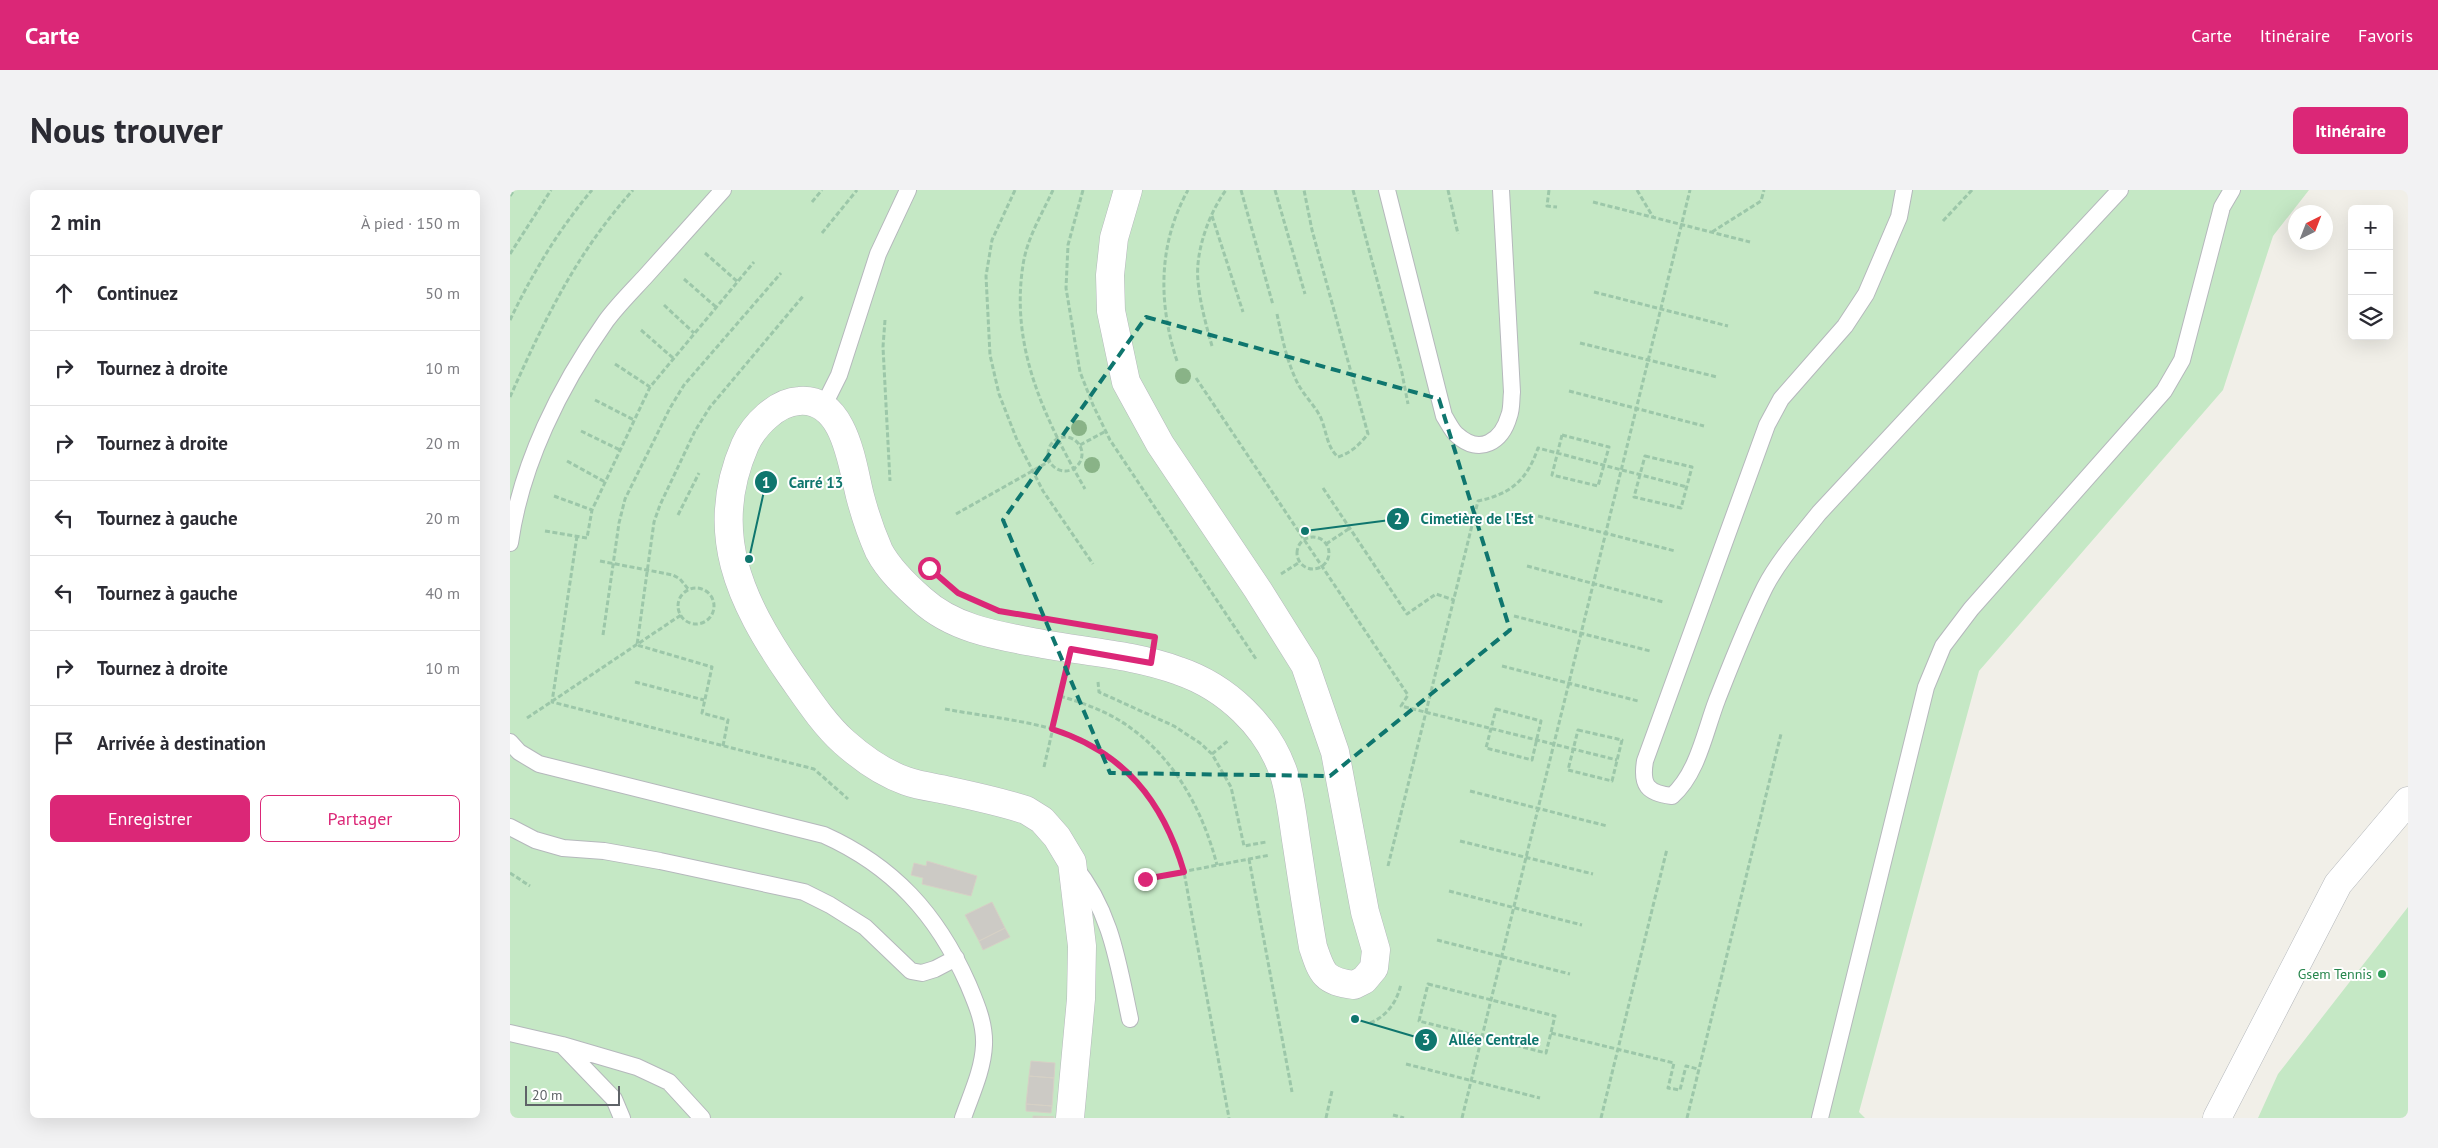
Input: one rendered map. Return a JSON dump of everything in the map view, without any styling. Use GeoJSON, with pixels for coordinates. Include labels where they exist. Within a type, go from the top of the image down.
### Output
{"type":"FeatureCollection","features":[{"type":"Feature","properties":{"kind":"street"},"geometry":{"type":"LineString","coordinates":[[1070,1118],[1081,999],[1082,946],[1072,862],[1057,836],[1042,820],[1026,810],[907,782],[871,764],[843,742],[814,709],[757,624],[741,588],[731,556],[727,520],[731,483],[749,437],[760,423],[780,407],[795,401],[808,401],[823,407],[844,430],[870,528],[881,555],[897,577],[925,603],[953,621],[989,633],[1151,663],[1180,671],[1206,683],[1237,704],[1266,738],[1284,775],[1286,845],[1320,969],[1330,981],[1354,985],[1364,980],[1374,968],[1376,950],[1365,912],[1335,752],[1305,666],[1283,628],[1160,444],[1126,382],[1110,311],[1110,275],[1114,238],[1128,190]]}},
{"type":"Feature","properties":{"kind":"street"},"geometry":{"type":"LineString","coordinates":[[2217,1118],[2338,884],[2408,800]]}},
{"type":"Feature","properties":{"kind":"lane"},"geometry":{"type":"LineString","coordinates":[[510,543],[521,486],[535,451],[569,381],[588,348],[607,319],[723,190]]}},
{"type":"Feature","properties":{"kind":"lane"},"geometry":{"type":"LineString","coordinates":[[823,407],[839,375],[878,254],[908,190]]}},
{"type":"Feature","properties":{"kind":"lane"},"geometry":{"type":"LineString","coordinates":[[1387,190],[1444,416],[1456,435],[1471,444],[1484,445],[1500,436],[1510,415],[1512,392],[1501,190]]}},
{"type":"Feature","properties":{"kind":"lane"},"geometry":{"type":"LineString","coordinates":[[1904,190],[1899,217],[1866,294],[1845,326],[1781,399],[1767,425],[1645,761],[1643,777],[1648,787],[1658,794],[1672,796],[1681,788],[1690,773],[1717,700],[1750,621],[1765,587],[1782,558],[1819,513],[2120,190]]}},
{"type":"Feature","properties":{"kind":"lane"},"geometry":{"type":"LineString","coordinates":[[1820,1118],[1926,687],[1943,646],[1978,602],[2164,391],[2182,360],[2222,207],[2232,190]]}},
{"type":"Feature","properties":{"kind":"lane"},"geometry":{"type":"LineString","coordinates":[[510,742],[518,752],[539,764],[824,835],[854,849],[879,867],[913,898],[937,927],[956,958],[980,1014],[984,1045],[977,1076],[963,1118]]}},
{"type":"Feature","properties":{"kind":"lane"},"geometry":{"type":"LineString","coordinates":[[510,827],[535,840],[563,848],[604,851],[651,859],[804,892],[830,905],[865,928],[911,971],[929,971],[956,958]]}},
{"type":"Feature","properties":{"kind":"lane"},"geometry":{"type":"LineString","coordinates":[[1072,862],[1090,885],[1104,913],[1115,951],[1130,1019]]}},
{"type":"Feature","properties":{"kind":"lane"},"geometry":{"type":"LineString","coordinates":[[510,1033],[562,1045],[637,1067],[669,1082],[702,1118]]}},
{"type":"Feature","properties":{"kind":"lane"},"geometry":{"type":"LineString","coordinates":[[562,1045],[614,1099],[622,1118]]}},
{"type":"Feature","properties":{"kind":"path"},"geometry":{"type":"LineString","coordinates":[[510,196],[514,190]]}},
{"type":"Feature","properties":{"kind":"path"},"geometry":{"type":"LineString","coordinates":[[510,254],[551,190]]}},
{"type":"Feature","properties":{"kind":"path"},"geometry":{"type":"LineString","coordinates":[[510,320],[522,295],[554,240],[592,190]]}},
{"type":"Feature","properties":{"kind":"path"},"geometry":{"type":"LineString","coordinates":[[510,397],[540,328],[563,284],[590,243],[633,190]]}},
{"type":"Feature","properties":{"kind":"path"},"geometry":{"type":"LineString","coordinates":[[812,202],[822,190]]}},
{"type":"Feature","properties":{"kind":"path"},"geometry":{"type":"LineString","coordinates":[[822,233],[857,190]]}},
{"type":"Feature","properties":{"kind":"path"},"geometry":{"type":"LineString","coordinates":[[1015,190],[992,240],[986,276],[990,355],[999,394],[1017,440],[1043,491],[1093,564]]}},
{"type":"Feature","properties":{"kind":"path"},"geometry":{"type":"LineString","coordinates":[[1053,190],[1030,240],[1023,264],[1021,323],[1031,378],[1047,420],[1085,489]]}},
{"type":"Feature","properties":{"kind":"path"},"geometry":{"type":"LineString","coordinates":[[1177,361],[1169,339],[1162,276],[1167,240],[1178,207],[1188,190]]}},
{"type":"Feature","properties":{"kind":"path"},"geometry":{"type":"LineString","coordinates":[[1212,346],[1198,280],[1205,235],[1212,215],[1226,190]]}},
{"type":"Feature","properties":{"kind":"path"},"geometry":{"type":"LineString","coordinates":[[1241,190],[1274,305]]}},
{"type":"Feature","properties":{"kind":"path"},"geometry":{"type":"LineString","coordinates":[[1275,190],[1305,294]]}},
{"type":"Feature","properties":{"kind":"path"},"geometry":{"type":"LineString","coordinates":[[1276,314],[1285,352],[1298,384],[1320,415],[1327,441],[1333,452],[1338,457],[1345,455],[1368,434],[1312,230],[1304,190]]}},
{"type":"Feature","properties":{"kind":"path"},"geometry":{"type":"LineString","coordinates":[[1353,190],[1402,373],[1408,404]]}},
{"type":"Feature","properties":{"kind":"path"},"geometry":{"type":"LineString","coordinates":[[1448,190],[1458,234]]}},
{"type":"Feature","properties":{"kind":"path"},"geometry":{"type":"LineString","coordinates":[[1549,190],[1547,206],[1557,207]]}},
{"type":"Feature","properties":{"kind":"path"},"geometry":{"type":"LineString","coordinates":[[1638,190],[1653,217]]}},
{"type":"Feature","properties":{"kind":"path"},"geometry":{"type":"LineString","coordinates":[[1462,1118],[1690,190]]}},
{"type":"Feature","properties":{"kind":"path"},"geometry":{"type":"LineString","coordinates":[[1712,232],[1761,201],[1764,190]]}},
{"type":"Feature","properties":{"kind":"path"},"geometry":{"type":"LineString","coordinates":[[1943,221],[1972,190]]}},
{"type":"Feature","properties":{"kind":"path"},"geometry":{"type":"LineString","coordinates":[[1593,202],[1750,242]]}},
{"type":"Feature","properties":{"kind":"path"},"geometry":{"type":"LineString","coordinates":[[1212,215],[1243,312]]}},
{"type":"Feature","properties":{"kind":"path"},"geometry":{"type":"LineString","coordinates":[[705,253],[738,282]]}},
{"type":"Feature","properties":{"kind":"path"},"geometry":{"type":"LineString","coordinates":[[545,532],[587,538],[592,510],[650,387],[754,262]]}},
{"type":"Feature","properties":{"kind":"path"},"geometry":{"type":"LineString","coordinates":[[604,635],[619,523],[625,499],[670,408],[684,385],[780,273]]}},
{"type":"Feature","properties":{"kind":"path"},"geometry":{"type":"LineString","coordinates":[[684,279],[716,307]]}},
{"type":"Feature","properties":{"kind":"path"},"geometry":{"type":"LineString","coordinates":[[1594,292],[1728,326]]}},
{"type":"Feature","properties":{"kind":"path"},"geometry":{"type":"LineString","coordinates":[[637,645],[654,522],[660,505],[695,431],[710,407],[804,295]]}},
{"type":"Feature","properties":{"kind":"path"},"geometry":{"type":"LineString","coordinates":[[664,305],[694,333]]}},
{"type":"Feature","properties":{"kind":"path"},"geometry":{"type":"LineString","coordinates":[[886,315],[883,347],[891,488]]}},
{"type":"Feature","properties":{"kind":"path"},"geometry":{"type":"LineString","coordinates":[[641,330],[673,358]]}},
{"type":"Feature","properties":{"kind":"path"},"geometry":{"type":"LineString","coordinates":[[1580,343],[1718,377]]}},
{"type":"Feature","properties":{"kind":"path"},"geometry":{"type":"LineString","coordinates":[[615,364],[650,387]]}},
{"type":"Feature","properties":{"kind":"path"},"geometry":{"type":"LineString","coordinates":[[1196,378],[1408,695],[1401,706],[1617,760]]}},
{"type":"Feature","properties":{"kind":"path"},"geometry":{"type":"LineString","coordinates":[[1569,390],[1704,426]]}},
{"type":"Feature","properties":{"kind":"path"},"geometry":{"type":"LineString","coordinates":[[595,400],[634,420]]}},
{"type":"Feature","properties":{"kind":"path"},"geometry":{"type":"LineString","coordinates":[[581,431],[620,450]]}},
{"type":"Feature","properties":{"kind":"path"},"geometry":{"type":"LineString","coordinates":[[1080,446],[1106,431]]}},
{"type":"Feature","properties":{"kind":"path"},"geometry":{"type":"LineString","coordinates":[[1562,435],[1609,447],[1604,465],[1598,486],[1552,474],[1562,435]]}},
{"type":"Feature","properties":{"kind":"path"},"geometry":{"type":"LineString","coordinates":[[1058,438],[1072,438],[1080,446],[1082,455],[1074,468],[1060,470],[1050,461],[1049,448],[1058,438]]}},
{"type":"Feature","properties":{"kind":"path"},"geometry":{"type":"LineString","coordinates":[[1388,869],[1478,501],[1493,498],[1516,485],[1531,469],[1538,448],[1687,486]]}},
{"type":"Feature","properties":{"kind":"path"},"geometry":{"type":"LineString","coordinates":[[1645,456],[1692,468],[1687,486],[1681,508],[1634,496],[1645,456]]}},
{"type":"Feature","properties":{"kind":"path"},"geometry":{"type":"LineString","coordinates":[[956,514],[1050,461]]}},
{"type":"Feature","properties":{"kind":"path"},"geometry":{"type":"LineString","coordinates":[[567,462],[605,482]]}},
{"type":"Feature","properties":{"kind":"path"},"geometry":{"type":"LineString","coordinates":[[678,515],[699,473]]}},
{"type":"Feature","properties":{"kind":"path"},"geometry":{"type":"LineString","coordinates":[[1323,488],[1407,614],[1436,594],[1454,600]]}},
{"type":"Feature","properties":{"kind":"path"},"geometry":{"type":"LineString","coordinates":[[554,496],[592,510]]}},
{"type":"Feature","properties":{"kind":"path"},"geometry":{"type":"LineString","coordinates":[[1538,516],[1675,551]]}},
{"type":"Feature","properties":{"kind":"path"},"geometry":{"type":"LineString","coordinates":[[1326,544],[1350,528]]}},
{"type":"Feature","properties":{"kind":"path"},"geometry":{"type":"LineString","coordinates":[[552,702],[577,536]]}},
{"type":"Feature","properties":{"kind":"path"},"geometry":{"type":"LineString","coordinates":[[1319,538],[1326,544],[1329,554],[1322,566],[1307,568],[1300,562],[1298,548],[1304,540],[1319,538]]}},
{"type":"Feature","properties":{"kind":"path"},"geometry":{"type":"LineString","coordinates":[[600,561],[673,575],[680,579],[689,590]]}},
{"type":"Feature","properties":{"kind":"path"},"geometry":{"type":"LineString","coordinates":[[1279,564],[1284,572]]}},
{"type":"Feature","properties":{"kind":"path"},"geometry":{"type":"LineString","coordinates":[[1527,566],[1663,602]]}},
{"type":"Feature","properties":{"kind":"path"},"geometry":{"type":"LineString","coordinates":[[701,589],[707,592],[714,602],[713,613],[710,618],[701,624],[689,623],[681,615],[678,604],[689,590],[701,589]]}},
{"type":"Feature","properties":{"kind":"path"},"geometry":{"type":"LineString","coordinates":[[527,718],[681,615]]}},
{"type":"Feature","properties":{"kind":"path"},"geometry":{"type":"LineString","coordinates":[[1514,616],[1650,651]]}},
{"type":"Feature","properties":{"kind":"path"},"geometry":{"type":"LineString","coordinates":[[637,645],[712,667],[702,712],[728,720],[723,746]]}},
{"type":"Feature","properties":{"kind":"path"},"geometry":{"type":"LineString","coordinates":[[1044,767],[1071,649]]}},
{"type":"Feature","properties":{"kind":"path"},"geometry":{"type":"LineString","coordinates":[[1502,666],[1638,701]]}},
{"type":"Feature","properties":{"kind":"path"},"geometry":{"type":"LineString","coordinates":[[1098,680],[1099,692],[1174,726],[1200,743],[1212,754],[1231,787],[1244,846],[1286,845]]}},
{"type":"Feature","properties":{"kind":"path"},"geometry":{"type":"LineString","coordinates":[[635,682],[704,700]]}},
{"type":"Feature","properties":{"kind":"path"},"geometry":{"type":"LineString","coordinates":[[1060,696],[1087,705],[1118,719],[1161,755],[1180,779],[1197,807],[1209,833],[1217,865]]}},
{"type":"Feature","properties":{"kind":"path"},"geometry":{"type":"LineString","coordinates":[[552,702],[814,769],[848,799]]}},
{"type":"Feature","properties":{"kind":"path"},"geometry":{"type":"LineString","coordinates":[[946,709],[1052,729],[1093,745],[1136,780],[1154,801],[1177,845],[1184,872],[1229,1118]]}},
{"type":"Feature","properties":{"kind":"path"},"geometry":{"type":"LineString","coordinates":[[1496,709],[1541,721],[1532,760],[1486,748],[1491,729],[1496,709]]}},
{"type":"Feature","properties":{"kind":"path"},"geometry":{"type":"LineString","coordinates":[[1578,730],[1622,740],[1612,781],[1568,770],[1573,750],[1578,730]]}},
{"type":"Feature","properties":{"kind":"path"},"geometry":{"type":"LineString","coordinates":[[1687,1118],[1781,734]]}},
{"type":"Feature","properties":{"kind":"path"},"geometry":{"type":"LineString","coordinates":[[1212,754],[1231,738]]}},
{"type":"Feature","properties":{"kind":"path"},"geometry":{"type":"LineString","coordinates":[[1470,792],[1607,826]]}},
{"type":"Feature","properties":{"kind":"path"},"geometry":{"type":"LineString","coordinates":[[1460,841],[1593,874]]}},
{"type":"Feature","properties":{"kind":"path"},"geometry":{"type":"LineString","coordinates":[[1145,879],[1249,859],[1286,845]]}},
{"type":"Feature","properties":{"kind":"path"},"geometry":{"type":"LineString","coordinates":[[1601,1118],[1667,849]]}},
{"type":"Feature","properties":{"kind":"path"},"geometry":{"type":"LineString","coordinates":[[1249,859],[1292,1092]]}},
{"type":"Feature","properties":{"kind":"path"},"geometry":{"type":"LineString","coordinates":[[510,873],[530,886]]}},
{"type":"Feature","properties":{"kind":"path"},"geometry":{"type":"LineString","coordinates":[[1449,891],[1582,925]]}},
{"type":"Feature","properties":{"kind":"path"},"geometry":{"type":"LineString","coordinates":[[1437,940],[1570,974]]}},
{"type":"Feature","properties":{"kind":"path"},"geometry":{"type":"LineString","coordinates":[[1370,1023],[1379,1019],[1395,1002],[1403,976]]}},
{"type":"Feature","properties":{"kind":"path"},"geometry":{"type":"LineString","coordinates":[[1428,984],[1555,1016],[1551,1033],[1546,1053],[1419,1021],[1428,984]]}},
{"type":"Feature","properties":{"kind":"path"},"geometry":{"type":"LineString","coordinates":[[1551,1033],[1674,1063],[1668,1088],[1680,1090],[1686,1066],[1698,1069]]}},
{"type":"Feature","properties":{"kind":"path"},"geometry":{"type":"LineString","coordinates":[[1406,1064],[1540,1098]]}},
{"type":"Feature","properties":{"kind":"path"},"geometry":{"type":"LineString","coordinates":[[1326,1118],[1332,1091]]}},
{"type":"Feature","properties":{"kind":"path"},"geometry":{"type":"LineString","coordinates":[[1393,1115],[1404,1118]]}},
{"type":"Feature","properties":{"kind":"highlighted area"},"geometry":{"type":"Polygon","coordinates":[[[1146,317],[1439,399],[1510,630],[1330,776],[1110,773],[1003,520],[1146,317]]]}},
{"type":"Feature","properties":{"kind":"green space"},"geometry":{"type":"Polygon","coordinates":[[[510,190],[2309,190],[2297,205],[2288,205],[2288,217],[2273,236],[2223,390],[1979,671],[1859,1112],[1865,1118],[510,1118],[510,190]]]}},
{"type":"Feature","properties":{"kind":"green space","name":"Gsem Tennis"},"geometry":{"type":"Polygon","coordinates":[[[2408,907],[2408,1118],[2258,1118],[2278,1074],[2408,907]]]}},
{"type":"Feature","properties":{"kind":"building"},"geometry":{"type":"Polygon","coordinates":[[[927,861],[977,876],[971,896],[922,884],[923,878],[911,875],[914,863],[926,866],[927,861]]]}},
{"type":"Feature","properties":{"kind":"building"},"geometry":{"type":"Polygon","coordinates":[[[992,902],[1005,928],[979,941],[965,915],[992,902]]]}},
{"type":"Feature","properties":{"kind":"building"},"geometry":{"type":"Polygon","coordinates":[[[1005,928],[1010,937],[983,950],[979,941],[1005,928]]]}},
{"type":"Feature","properties":{"kind":"building"},"geometry":{"type":"Polygon","coordinates":[[[1031,1061],[1055,1063],[1054,1078],[1029,1076],[1031,1061]]]}},
{"type":"Feature","properties":{"kind":"building"},"geometry":{"type":"Polygon","coordinates":[[[1029,1076],[1054,1078],[1052,1106],[1026,1104],[1029,1076]]]}},
{"type":"Feature","properties":{"kind":"building"},"geometry":{"type":"Polygon","coordinates":[[[1026,1104],[1052,1106],[1051,1113],[1026,1111],[1026,1104]]]}},
{"type":"Feature","properties":{"kind":"building"},"geometry":{"type":"Polygon","coordinates":[[[1033,1116],[1054,1117],[1033,1118],[1033,1116]]]}},
{"type":"Feature","properties":{"kind":"place","name":"Cimetière de l'Est"},"geometry":{"type":"Point","coordinates":[1305,531]}},
{"type":"Feature","properties":{"kind":"place","name":"Carré 13"},"geometry":{"type":"Point","coordinates":[749,559]}},
{"type":"Feature","properties":{"kind":"place","name":"Gsem Tennis"},"geometry":{"type":"Point","coordinates":[2382,974]}},
{"type":"Feature","properties":{"kind":"place","name":"Allée Centrale"},"geometry":{"type":"Point","coordinates":[1355,1019]}},
{"type":"Feature","properties":{"kind":"route"},"geometry":{"type":"LineString","coordinates":[[929,568],[958,593],[999,611],[1155,637],[1151,663],[1071,649],[1052,729],[1093,745],[1116,761],[1154,801],[1177,845],[1184,872],[1145,879]]}}]}
